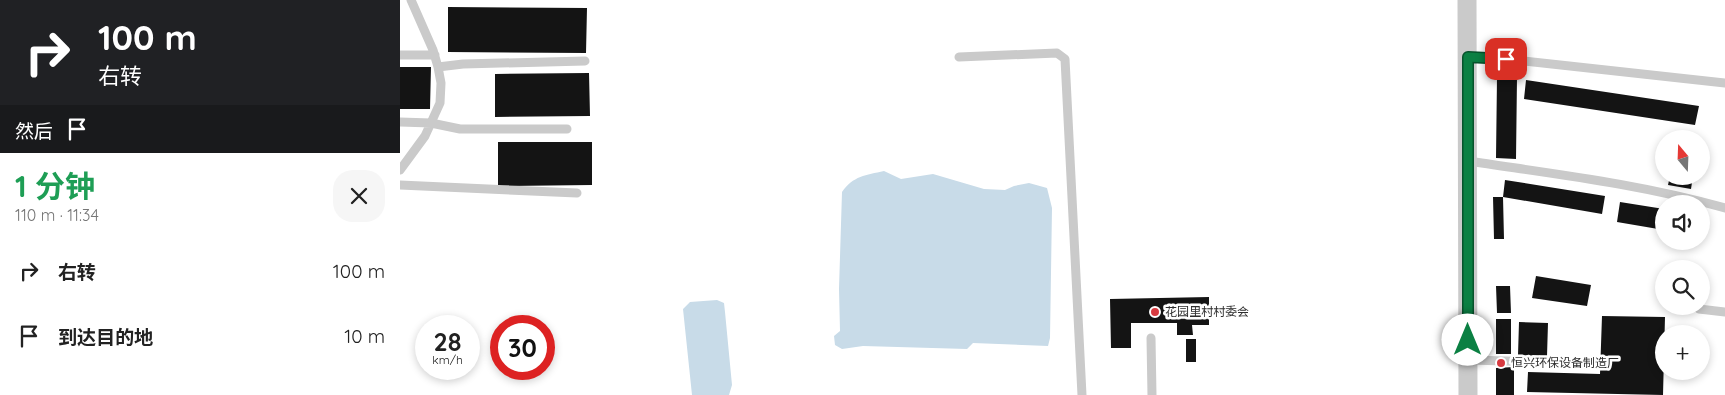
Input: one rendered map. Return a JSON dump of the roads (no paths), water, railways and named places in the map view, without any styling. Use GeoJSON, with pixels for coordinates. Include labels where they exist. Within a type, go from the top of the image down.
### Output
{"type":"FeatureCollection","features":[{"type":"Feature","properties":{"kind":"street"},"geometry":{"type":"LineString","coordinates":[[1467,0],[1468,395]]}},
{"type":"Feature","properties":{"kind":"lane"},"geometry":{"type":"LineString","coordinates":[[400,170],[425,136],[440,103],[441,83],[435,55],[411,0]]}},
{"type":"Feature","properties":{"kind":"lane"},"geometry":{"type":"LineString","coordinates":[[959,57],[1057,53],[1065,58],[1082,395]]}},
{"type":"Feature","properties":{"kind":"lane"},"geometry":{"type":"LineString","coordinates":[[400,55],[435,55]]}},
{"type":"Feature","properties":{"kind":"lane"},"geometry":{"type":"LineString","coordinates":[[1468,57],[1506,59],[1725,83]]}},
{"type":"Feature","properties":{"kind":"lane"},"geometry":{"type":"LineString","coordinates":[[438,67],[462,64],[585,61]]}},
{"type":"Feature","properties":{"kind":"lane"},"geometry":{"type":"LineString","coordinates":[[400,122],[431,123],[460,128],[567,129]]}},
{"type":"Feature","properties":{"kind":"lane"},"geometry":{"type":"LineString","coordinates":[[1468,161],[1685,196],[1725,208]]}},
{"type":"Feature","properties":{"kind":"lane"},"geometry":{"type":"LineString","coordinates":[[400,185],[577,193]]}},
{"type":"Feature","properties":{"kind":"lane"},"geometry":{"type":"LineString","coordinates":[[1710,310],[1725,312]]}},
{"type":"Feature","properties":{"kind":"lane"},"geometry":{"type":"LineString","coordinates":[[1151,338],[1152,395]]}},
{"type":"Feature","properties":{"kind":"lane"},"geometry":{"type":"LineString","coordinates":[[1468,360],[1588,363]]}},
{"type":"Feature","properties":{"kind":"water"},"geometry":{"type":"Polygon","coordinates":[[[884,171],[901,179],[933,174],[984,189],[1005,190],[1029,183],[1047,188],[1052,208],[1050,338],[1048,346],[973,343],[967,349],[863,346],[842,349],[835,345],[834,336],[840,331],[839,289],[842,192],[855,179],[884,171]]]}},
{"type":"Feature","properties":{"kind":"water"},"geometry":{"type":"Polygon","coordinates":[[[717,300],[724,303],[732,385],[729,395],[692,395],[683,309],[690,302],[717,300]]]}},
{"type":"Feature","properties":{"kind":"place","name":"花园里村村委会"},"geometry":{"type":"Point","coordinates":[1155,312]}},
{"type":"Feature","properties":{"kind":"place","name":"恒兴环保设备制造厂"},"geometry":{"type":"Point","coordinates":[1501,363]}}]}
